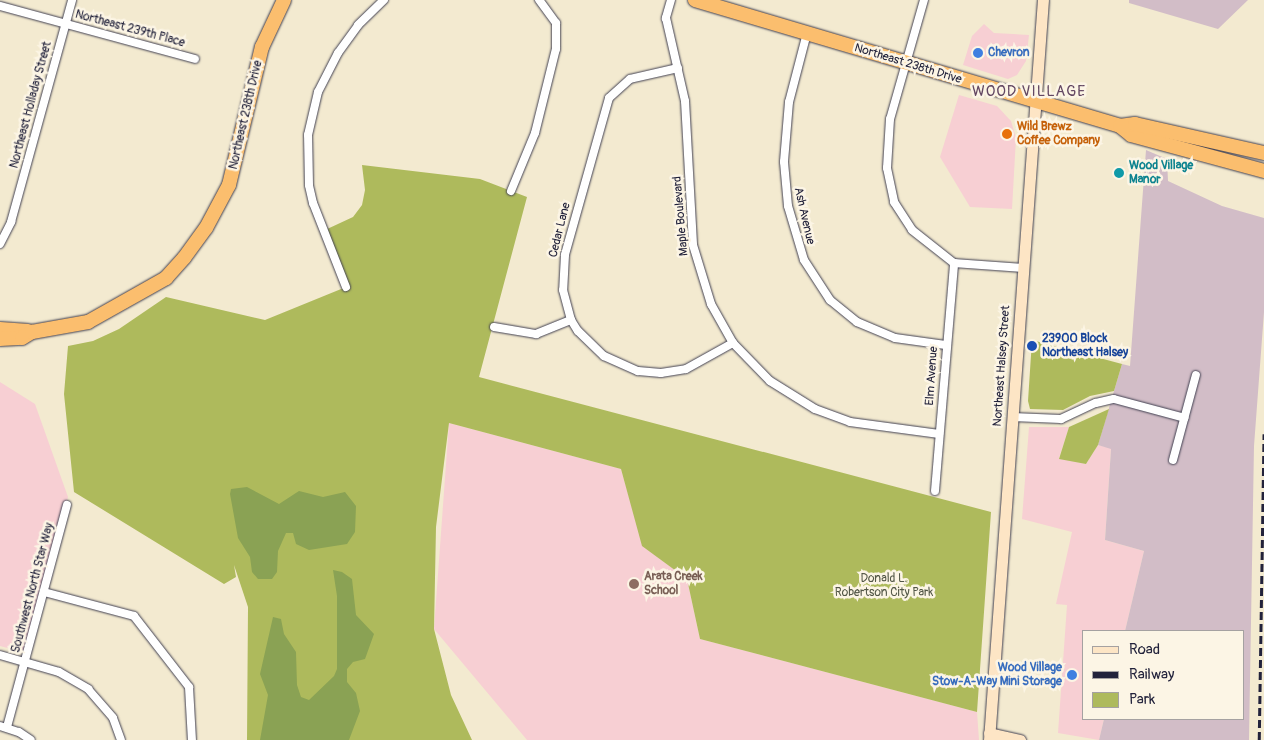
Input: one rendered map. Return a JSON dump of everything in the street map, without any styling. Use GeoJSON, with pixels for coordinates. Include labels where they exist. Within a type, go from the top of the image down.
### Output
{"type":"FeatureCollection","features":[{"type":"Feature","properties":{"kind":"highway","name":"Northeast 238th Drive"},"geometry":{"type":"LineString","coordinates":[[0,329],[32,332],[88,322],[117,308],[166,278],[195,245],[229,185],[262,47],[284,0]]}},
{"type":"Feature","properties":{"kind":"highway","name":"Northeast 238th Drive"},"geometry":{"type":"LineString","coordinates":[[696,0],[1120,126],[1131,135],[1264,172]]}},
{"type":"Feature","properties":{"kind":"highway","name":"Northeast 238th Drive"},"geometry":{"type":"LineString","coordinates":[[1120,126],[1134,124],[1264,153]]}},
{"type":"Feature","properties":{"kind":"highway","name":"Northeast 238th Drive"},"geometry":{"type":"LineString","coordinates":[[0,339],[22,338],[32,332]]}},
{"type":"Feature","properties":{"kind":"street","name":"Northeast Holladay Street"},"geometry":{"type":"LineString","coordinates":[[0,244],[11,222],[72,0]]}},
{"type":"Feature","properties":{"kind":"street"},"geometry":{"type":"LineString","coordinates":[[346,287],[313,203],[309,185],[308,135],[318,92],[338,54],[358,25],[384,0]]}},
{"type":"Feature","properties":{"kind":"street"},"geometry":{"type":"LineString","coordinates":[[511,191],[535,133],[556,49],[556,23],[540,0]]}},
{"type":"Feature","properties":{"kind":"street"},"geometry":{"type":"LineString","coordinates":[[924,0],[890,119],[887,155],[891,191],[898,211],[912,230],[954,263],[1023,268]]}},
{"type":"Feature","properties":{"kind":"street","name":"Northeast Halsey Street"},"geometry":{"type":"LineString","coordinates":[[989,737],[1043,0]]}},
{"type":"Feature","properties":{"kind":"street","name":"Maple Boulevard"},"geometry":{"type":"LineString","coordinates":[[670,4],[670,27],[685,101],[693,245],[711,304],[733,343],[770,381],[815,409],[850,422],[939,434]]}},
{"type":"Feature","properties":{"kind":"street","name":"Northeast 239th Place"},"geometry":{"type":"LineString","coordinates":[[0,6],[195,58]]}},
{"type":"Feature","properties":{"kind":"street","name":"Ash Avenue"},"geometry":{"type":"LineString","coordinates":[[807,33],[789,102],[784,162],[788,206],[804,260],[830,300],[857,322],[895,338],[946,345]]}},
{"type":"Feature","properties":{"kind":"street","name":"Cedar Lane"},"geometry":{"type":"LineString","coordinates":[[678,68],[630,79],[614,90],[604,108],[562,272],[571,320],[578,331],[604,356],[624,367],[651,373],[692,367],[733,343]]}},
{"type":"Feature","properties":{"kind":"street","name":"Elm Avenue"},"geometry":{"type":"LineString","coordinates":[[935,491],[954,263]]}},
{"type":"Feature","properties":{"kind":"street"},"geometry":{"type":"LineString","coordinates":[[494,327],[536,334],[571,320]]}},
{"type":"Feature","properties":{"kind":"street"},"geometry":{"type":"LineString","coordinates":[[1173,460],[1196,375]]}},
{"type":"Feature","properties":{"kind":"street"},"geometry":{"type":"LineString","coordinates":[[1012,417],[1061,419],[1096,403],[1114,399],[1184,418]]}},
{"type":"Feature","properties":{"kind":"street","name":"Southwest North Star Way"},"geometry":{"type":"LineString","coordinates":[[4,727],[25,662],[68,505]]}},
{"type":"Feature","properties":{"kind":"street"},"geometry":{"type":"LineString","coordinates":[[44,592],[134,616],[189,687],[192,740]]}},
{"type":"Feature","properties":{"kind":"street"},"geometry":{"type":"LineString","coordinates":[[0,655],[59,672],[88,688],[105,706],[121,740]]}},
{"type":"Feature","properties":{"kind":"street"},"geometry":{"type":"LineString","coordinates":[[4,727],[32,740]]}},
{"type":"Feature","properties":{"kind":"street"},"geometry":{"type":"LineString","coordinates":[[989,737],[1020,740]]}},
{"type":"Feature","properties":{"kind":"shaded area"},"geometry":{"type":"Polygon","coordinates":[[[1129,0],[1248,0],[1218,29],[1129,3],[1129,0]]]}},
{"type":"Feature","properties":{"kind":"shaded area","name":"Chevron"},"geometry":{"type":"Polygon","coordinates":[[[984,24],[994,33],[1029,35],[1026,61],[1017,75],[1008,79],[963,65],[972,36],[984,24]]]}},
{"type":"Feature","properties":{"kind":"shaded area"},"geometry":{"type":"Polygon","coordinates":[[[959,95],[997,106],[1011,121],[1016,138],[1012,209],[970,207],[940,157],[959,95]]]}},
{"type":"Feature","properties":{"kind":"shaded area"},"geometry":{"type":"Polygon","coordinates":[[[1146,150],[1167,159],[1168,181],[1222,206],[1264,218],[1264,312],[1254,446],[1249,740],[1099,740],[1104,720],[1244,720],[1244,630],[1125,630],[1144,551],[1105,540],[1111,449],[1098,445],[1122,364],[1130,366],[1146,150]]]}},
{"type":"Feature","properties":{"kind":"shaded area"},"geometry":{"type":"Polygon","coordinates":[[[0,382],[35,404],[68,497],[26,653],[0,646],[0,382]]]}},
{"type":"Feature","properties":{"kind":"shaded area"},"geometry":{"type":"Polygon","coordinates":[[[449,423],[621,469],[643,546],[687,579],[700,639],[977,712],[979,740],[527,740],[434,629],[449,423]]]}},
{"type":"Feature","properties":{"kind":"shaded area"},"geometry":{"type":"Polygon","coordinates":[[[1029,427],[1069,427],[1059,458],[1086,464],[1098,445],[1111,448],[1105,540],[1144,551],[1125,630],[1082,630],[1082,720],[1104,720],[1099,740],[1058,733],[1067,605],[1056,604],[1072,532],[1022,519],[1029,427]]]}},
{"type":"Feature","properties":{"kind":"green space","name":"Donald L. Robertson City Park"},"geometry":{"type":"Polygon","coordinates":[[[362,165],[480,179],[527,197],[479,377],[991,512],[977,712],[700,639],[687,579],[642,546],[621,469],[449,423],[436,527],[434,629],[451,695],[472,740],[247,740],[248,607],[234,565],[236,577],[224,584],[74,492],[64,394],[68,346],[93,341],[119,329],[166,297],[265,320],[346,287],[325,230],[353,217],[362,205],[365,190],[362,165]]]}},
{"type":"Feature","properties":{"kind":"green space"},"geometry":{"type":"Polygon","coordinates":[[[1032,340],[1122,364],[1114,391],[1090,396],[1063,410],[1030,409],[1028,401],[1032,340]]]}},
{"type":"Feature","properties":{"kind":"green space"},"geometry":{"type":"Polygon","coordinates":[[[1109,409],[1098,445],[1086,464],[1059,459],[1069,427],[1109,409]]]}},
{"type":"Feature","properties":{"kind":"green space"},"geometry":{"type":"Polygon","coordinates":[[[247,487],[279,504],[299,491],[323,497],[345,492],[356,506],[355,532],[347,544],[309,550],[296,544],[293,533],[286,533],[278,551],[277,572],[272,579],[258,579],[252,572],[250,557],[238,538],[230,494],[231,489],[247,487]]]}},
{"type":"Feature","properties":{"kind":"green space"},"geometry":{"type":"Polygon","coordinates":[[[333,570],[342,572],[352,579],[356,615],[374,634],[365,659],[353,662],[347,669],[347,682],[356,693],[360,711],[349,740],[260,740],[268,695],[260,674],[273,617],[281,619],[284,634],[296,652],[297,685],[301,697],[309,700],[334,676],[337,669],[337,596],[333,570]]]}},
{"type":"Feature","properties":{"kind":"railway"},"geometry":{"type":"LineString","coordinates":[[1259,740],[1264,434]]}},
{"type":"Feature","properties":{"kind":"place","name":"Chevron"},"geometry":{"type":"Point","coordinates":[978,53]}},
{"type":"Feature","properties":{"kind":"place","name":"Wild Brewz Coffee Company"},"geometry":{"type":"Point","coordinates":[1007,134]}},
{"type":"Feature","properties":{"kind":"place","name":"Wood Village Manor"},"geometry":{"type":"Point","coordinates":[1119,173]}},
{"type":"Feature","properties":{"kind":"place","name":"23900 Block Northeast Halsey"},"geometry":{"type":"Point","coordinates":[1032,346]}},
{"type":"Feature","properties":{"kind":"place","name":"Arata Creek School"},"geometry":{"type":"Point","coordinates":[634,584]}},
{"type":"Feature","properties":{"kind":"place","name":"Wood Village Stow-A-Way Mini Storage"},"geometry":{"type":"Point","coordinates":[1072,675]}},
{"type":"Feature","properties":{"kind":"district","name":"WOOD VILLAGE"},"geometry":{"type":"Point","coordinates":[1029,92]}}]}
